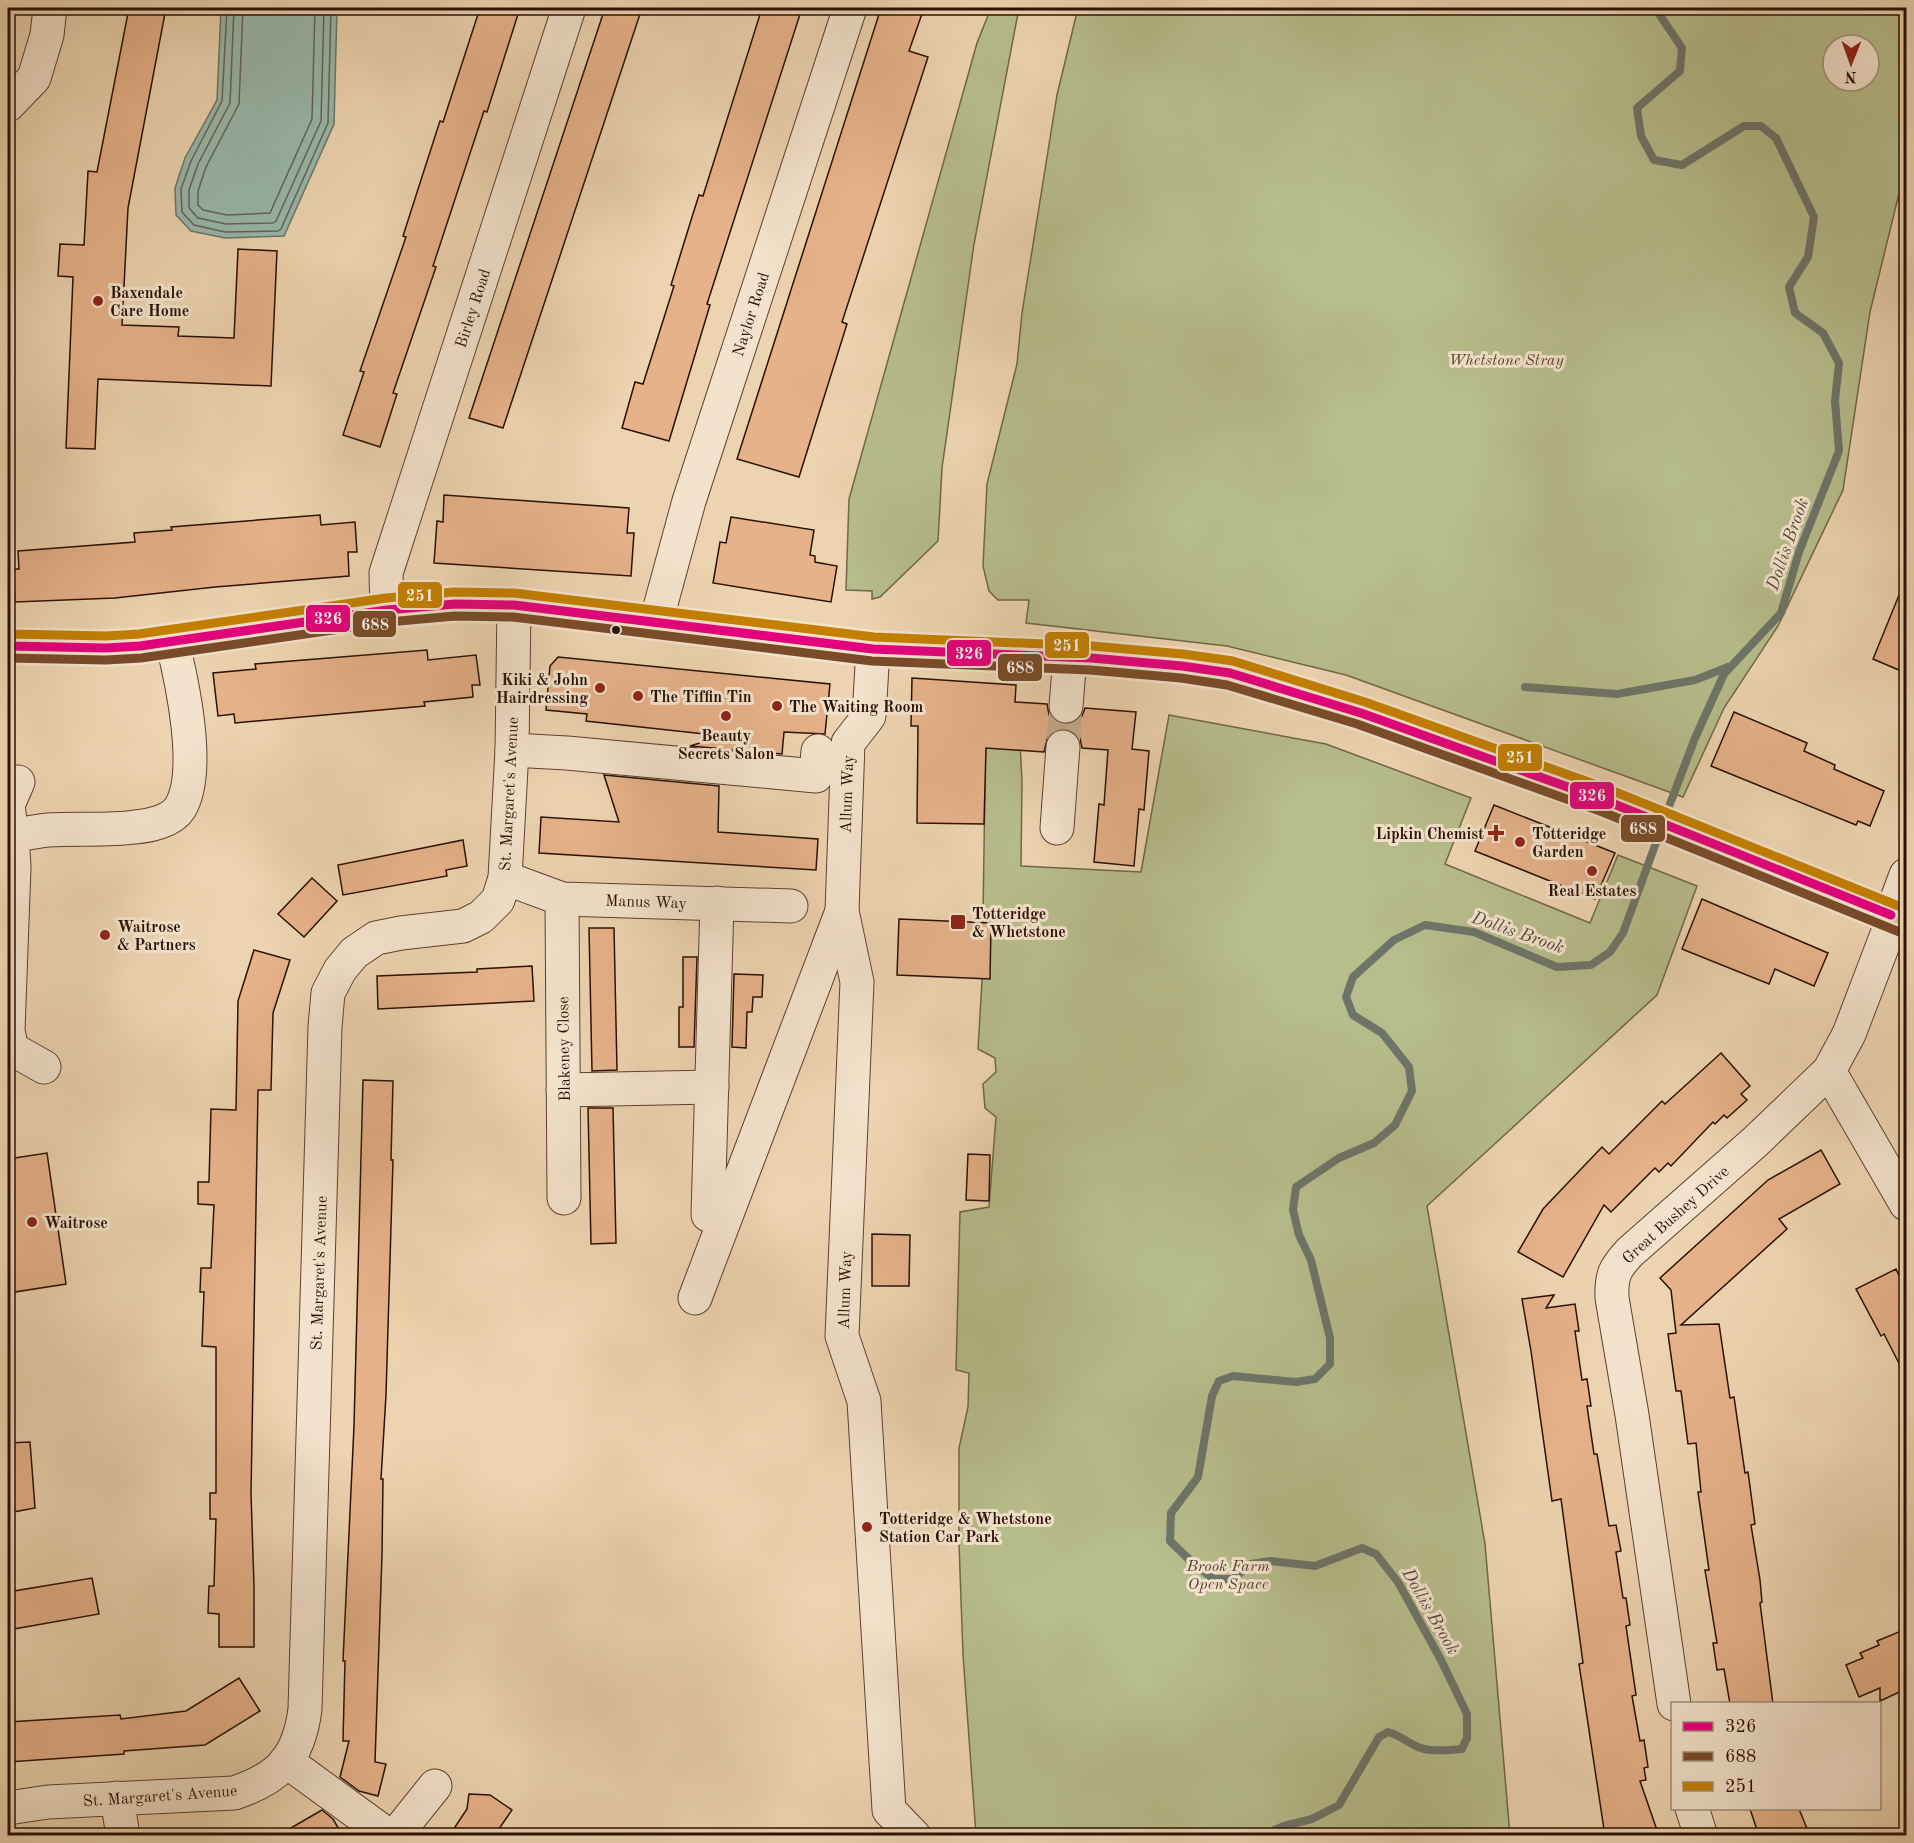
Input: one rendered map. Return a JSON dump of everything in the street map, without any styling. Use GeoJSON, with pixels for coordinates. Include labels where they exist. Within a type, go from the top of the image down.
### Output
{"type":"FeatureCollection","features":[{"type":"Feature","properties":{"kind":"main road"},"geometry":{"type":"LineString","coordinates":[[8,646],[106,648],[172,641],[387,610],[454,604],[514,605],[873,649],[1070,657],[1182,666],[1230,673],[1361,712],[1604,800],[1897,918]]}},
{"type":"Feature","properties":{"kind":"street"},"geometry":{"type":"LineString","coordinates":[[8,105],[34,78],[47,35],[50,8]]}},
{"type":"Feature","properties":{"kind":"street","name":"Birley Road"},"geometry":{"type":"LineString","coordinates":[[387,610],[386,573],[569,8]]}},
{"type":"Feature","properties":{"kind":"street","name":"Naylor Road"},"geometry":{"type":"LineString","coordinates":[[656,622],[689,501],[850,8]]}},
{"type":"Feature","properties":{"kind":"street","name":"St. Margaret's Avenue"},"geometry":{"type":"LineString","coordinates":[[8,1808],[48,1802],[234,1793],[259,1785],[280,1769],[296,1748],[303,1729],[305,1709],[325,1027],[328,993],[340,970],[354,953],[376,938],[401,933],[464,927],[481,916],[498,900],[505,878],[512,750],[514,605]]}},
{"type":"Feature","properties":{"kind":"street"},"geometry":{"type":"LineString","coordinates":[[12,836],[47,830],[135,827],[168,819],[180,809],[190,776],[189,747],[182,683],[172,641]]}},
{"type":"Feature","properties":{"kind":"street","name":"Allum Way"},"geometry":{"type":"LineString","coordinates":[[873,649],[869,716],[848,743],[842,911],[856,982],[842,1336],[864,1401],[889,1810],[914,1836]]}},
{"type":"Feature","properties":{"kind":"street"},"geometry":{"type":"LineString","coordinates":[[1066,706],[1070,657]]}},
{"type":"Feature","properties":{"kind":"street"},"geometry":{"type":"LineString","coordinates":[[1057,828],[1063,747]]}},
{"type":"Feature","properties":{"kind":"street"},"geometry":{"type":"LineString","coordinates":[[512,750],[816,776],[818,751]]}},
{"type":"Feature","properties":{"kind":"street"},"geometry":{"type":"LineString","coordinates":[[18,782],[9,805],[12,836],[8,1030],[10,1051],[44,1067]]}},
{"type":"Feature","properties":{"kind":"street","name":"Great Bushey Drive"},"geometry":{"type":"LineString","coordinates":[[1674,1702],[1611,1279],[1619,1264],[1630,1252],[1755,1142],[1829,1071],[1848,1034],[1897,918],[1906,876]]}},
{"type":"Feature","properties":{"kind":"street","name":"Manus Way"},"geometry":{"type":"LineString","coordinates":[[505,878],[561,899],[791,906]]}},
{"type":"Feature","properties":{"kind":"street","name":"Blakeney Close"},"geometry":{"type":"LineString","coordinates":[[561,899],[564,1198]]}},
{"type":"Feature","properties":{"kind":"street"},"geometry":{"type":"LineString","coordinates":[[708,1215],[717,903]]}},
{"type":"Feature","properties":{"kind":"street","name":"Allum Way"},"geometry":{"type":"LineString","coordinates":[[695,1298],[842,911]]}},
{"type":"Feature","properties":{"kind":"street"},"geometry":{"type":"LineString","coordinates":[[1829,1071],[1906,1204]]}},
{"type":"Feature","properties":{"kind":"street"},"geometry":{"type":"LineString","coordinates":[[563,1090],[712,1087]]}},
{"type":"Feature","properties":{"kind":"street"},"geometry":{"type":"LineString","coordinates":[[286,1761],[389,1836]]}},
{"type":"Feature","properties":{"kind":"street"},"geometry":{"type":"LineString","coordinates":[[395,1836],[435,1785]]}},
{"type":"Feature","properties":{"kind":"street"},"geometry":{"type":"LineString","coordinates":[[117,1798],[123,1836]]}},
{"type":"Feature","properties":{"kind":"street"},"geometry":{"type":"LineString","coordinates":[[1692,1810],[1701,1836]]}},
{"type":"Feature","properties":{"kind":"green space"},"geometry":{"type":"Polygon","coordinates":[[[991,8],[1019,8],[974,244],[942,468],[938,541],[880,597],[872,599],[872,591],[846,590],[849,499],[977,43],[991,8]]]}},
{"type":"Feature","properties":{"kind":"green space","name":"Whetstone Stray"},"geometry":{"type":"Polygon","coordinates":[[[1078,8],[1906,8],[1906,165],[1870,312],[1843,490],[1778,626],[1724,708],[1683,797],[1346,675],[1227,646],[1026,623],[1029,600],[998,600],[989,591],[983,566],[987,484],[1017,364],[1022,313],[1057,95],[1078,8]]]}},
{"type":"Feature","properties":{"kind":"green space","name":"Brook Farm Open Space"},"geometry":{"type":"Polygon","coordinates":[[[1169,715],[1326,744],[1471,798],[1445,864],[1590,923],[1618,855],[1697,886],[1657,995],[1427,1206],[1485,1544],[1510,1835],[976,1835],[963,1655],[959,1543],[959,1448],[968,1407],[969,1373],[956,1370],[960,1212],[989,1207],[996,1117],[985,1108],[983,1084],[996,1072],[995,1058],[978,1049],[982,981],[986,718],[1019,720],[1022,782],[1021,866],[1141,872],[1169,715]]]}},
{"type":"Feature","properties":{"kind":"water"},"geometry":{"type":"Polygon","coordinates":[[[221,8],[337,8],[334,124],[284,236],[225,238],[191,231],[176,215],[175,188],[185,158],[217,100],[221,8]]]}},
{"type":"Feature","properties":{"kind":"building","name":"Baxendale Care Home"},"geometry":{"type":"Polygon","coordinates":[[[129,8],[166,8],[128,208],[122,325],[179,327],[178,336],[234,338],[238,249],[277,251],[271,386],[98,379],[95,449],[66,448],[73,277],[58,276],[60,244],[84,245],[88,171],[97,172],[129,8]]]}},
{"type":"Feature","properties":{"kind":"building"},"geometry":{"type":"Polygon","coordinates":[[[480,8],[520,8],[487,112],[484,111],[433,266],[436,267],[393,393],[397,394],[380,447],[343,435],[364,372],[360,371],[406,237],[403,236],[420,183],[440,121],[443,122],[480,8]]]}},
{"type":"Feature","properties":{"kind":"building"},"geometry":{"type":"Polygon","coordinates":[[[605,8],[642,8],[503,428],[469,418],[605,8]]]}},
{"type":"Feature","properties":{"kind":"building"},"geometry":{"type":"Polygon","coordinates":[[[762,8],[802,8],[707,304],[710,305],[669,441],[622,428],[635,382],[643,384],[674,286],[671,285],[692,217],[699,195],[703,196],[762,8]]]}},
{"type":"Feature","properties":{"kind":"building"},"geometry":{"type":"Polygon","coordinates":[[[881,8],[924,8],[909,51],[928,57],[842,322],[847,324],[799,477],[737,459],[881,8]]]}},
{"type":"Feature","properties":{"kind":"building"},"geometry":{"type":"Polygon","coordinates":[[[444,495],[629,508],[627,533],[634,533],[631,576],[434,563],[437,521],[443,522],[444,495]]]}},
{"type":"Feature","properties":{"kind":"building"},"geometry":{"type":"Polygon","coordinates":[[[320,515],[321,525],[355,522],[357,552],[348,552],[349,576],[115,598],[15,602],[13,569],[19,569],[18,551],[135,542],[134,533],[172,530],[171,527],[320,515]]]}},
{"type":"Feature","properties":{"kind":"building"},"geometry":{"type":"Polygon","coordinates":[[[731,517],[814,530],[810,555],[815,556],[815,562],[837,566],[831,602],[713,583],[720,542],[726,543],[731,517]]]}},
{"type":"Feature","properties":{"kind":"building"},"geometry":{"type":"Polygon","coordinates":[[[1906,578],[1906,673],[1873,659],[1906,578]]]}},
{"type":"Feature","properties":{"kind":"building"},"geometry":{"type":"Polygon","coordinates":[[[427,650],[428,660],[476,655],[480,685],[472,685],[473,697],[424,702],[425,706],[235,723],[234,714],[218,716],[213,673],[256,669],[255,664],[427,650]]]}},
{"type":"Feature","properties":{"kind":"building"},"geometry":{"type":"Polygon","coordinates":[[[558,657],[830,684],[825,734],[784,732],[782,754],[690,746],[723,736],[586,721],[587,714],[546,710],[550,666],[558,657]]]}},
{"type":"Feature","properties":{"kind":"building"},"geometry":{"type":"Polygon","coordinates":[[[912,678],[1016,685],[1015,702],[1047,704],[1049,715],[1056,722],[1064,725],[1075,723],[1082,716],[1085,708],[1136,712],[1132,749],[1149,751],[1144,810],[1139,809],[1134,866],[1094,862],[1099,804],[1104,805],[1108,750],[1082,748],[1080,738],[1073,731],[1065,728],[1055,730],[1048,736],[1044,752],[986,748],[984,824],[917,823],[918,726],[911,726],[912,678]]]}},
{"type":"Feature","properties":{"kind":"building"},"geometry":{"type":"Polygon","coordinates":[[[1734,712],[1807,743],[1804,751],[1835,765],[1834,769],[1884,791],[1870,826],[1858,821],[1856,825],[1711,766],[1734,712]]]}},
{"type":"Feature","properties":{"kind":"building"},"geometry":{"type":"Polygon","coordinates":[[[604,775],[719,786],[718,832],[818,839],[816,870],[539,853],[541,817],[619,822],[604,775]]]}},
{"type":"Feature","properties":{"kind":"building"},"geometry":{"type":"Polygon","coordinates":[[[1494,805],[1615,853],[1595,899],[1475,851],[1494,805]]]}},
{"type":"Feature","properties":{"kind":"building"},"geometry":{"type":"Polygon","coordinates":[[[463,840],[467,866],[446,870],[447,876],[343,895],[338,865],[463,840]]]}},
{"type":"Feature","properties":{"kind":"building"},"geometry":{"type":"Polygon","coordinates":[[[312,878],[337,901],[304,937],[278,914],[312,878]]]}},
{"type":"Feature","properties":{"kind":"building"},"geometry":{"type":"Polygon","coordinates":[[[1702,899],[1828,953],[1814,986],[1775,969],[1769,984],[1682,949],[1702,899]]]}},
{"type":"Feature","properties":{"kind":"building"},"geometry":{"type":"Polygon","coordinates":[[[899,919],[991,923],[990,979],[897,975],[899,919]]]}},
{"type":"Feature","properties":{"kind":"building"},"geometry":{"type":"Polygon","coordinates":[[[589,928],[614,928],[617,1070],[592,1071],[589,928]]]}},
{"type":"Feature","properties":{"kind":"building"},"geometry":{"type":"Polygon","coordinates":[[[254,950],[290,960],[273,1013],[271,1090],[258,1090],[251,1494],[254,1647],[219,1647],[219,1614],[208,1613],[209,1586],[214,1586],[216,1519],[210,1519],[210,1493],[216,1493],[216,1347],[202,1346],[204,1292],[200,1292],[201,1268],[211,1268],[214,1205],[198,1204],[198,1182],[209,1182],[211,1109],[236,1110],[238,1001],[254,950]]]}},
{"type":"Feature","properties":{"kind":"building"},"geometry":{"type":"Polygon","coordinates":[[[683,957],[697,957],[694,1047],[679,1047],[679,1007],[683,1007],[683,957]]]}},
{"type":"Feature","properties":{"kind":"building"},"geometry":{"type":"Polygon","coordinates":[[[532,966],[534,1001],[378,1009],[377,976],[477,972],[477,969],[532,966]]]}},
{"type":"Feature","properties":{"kind":"building"},"geometry":{"type":"Polygon","coordinates":[[[734,974],[763,975],[762,997],[753,997],[752,1012],[747,1012],[746,1048],[732,1047],[734,974]]]}},
{"type":"Feature","properties":{"kind":"building"},"geometry":{"type":"Polygon","coordinates":[[[1721,1053],[1750,1086],[1741,1094],[1747,1100],[1727,1118],[1724,1115],[1715,1124],[1713,1122],[1671,1166],[1668,1163],[1659,1172],[1655,1168],[1611,1212],[1604,1205],[1563,1277],[1518,1252],[1543,1209],[1602,1147],[1609,1154],[1662,1101],[1665,1104],[1721,1053]]]}},
{"type":"Feature","properties":{"kind":"building"},"geometry":{"type":"Polygon","coordinates":[[[363,1080],[393,1081],[391,1160],[393,1160],[386,1395],[381,1479],[383,1479],[382,1555],[375,1762],[386,1764],[378,1796],[359,1791],[340,1777],[349,1741],[343,1741],[345,1661],[343,1661],[354,1426],[363,1080]]]}},
{"type":"Feature","properties":{"kind":"building"},"geometry":{"type":"Polygon","coordinates":[[[588,1108],[613,1108],[616,1243],[591,1244],[588,1108]]]}},
{"type":"Feature","properties":{"kind":"building"},"geometry":{"type":"Polygon","coordinates":[[[1821,1150],[1840,1184],[1779,1219],[1787,1229],[1681,1325],[1719,1324],[1730,1398],[1734,1397],[1745,1473],[1748,1472],[1755,1524],[1751,1525],[1760,1580],[1762,1602],[1760,1603],[1773,1702],[1730,1702],[1724,1669],[1717,1670],[1713,1643],[1717,1643],[1705,1570],[1709,1570],[1698,1492],[1701,1492],[1696,1443],[1688,1444],[1681,1391],[1676,1391],[1668,1334],[1676,1333],[1671,1290],[1660,1278],[1768,1180],[1821,1150]]]}},
{"type":"Feature","properties":{"kind":"building","name":"Waitrose"},"geometry":{"type":"Polygon","coordinates":[[[47,1153],[66,1284],[8,1293],[8,1159],[47,1153]]]}},
{"type":"Feature","properties":{"kind":"building"},"geometry":{"type":"Polygon","coordinates":[[[968,1154],[990,1155],[989,1201],[966,1200],[968,1154]]]}},
{"type":"Feature","properties":{"kind":"building"},"geometry":{"type":"Polygon","coordinates":[[[872,1234],[910,1235],[909,1286],[872,1286],[872,1234]]]}},
{"type":"Feature","properties":{"kind":"building"},"geometry":{"type":"Polygon","coordinates":[[[1896,1269],[1906,1291],[1906,1377],[1884,1334],[1881,1336],[1856,1289],[1896,1269]]]}},
{"type":"Feature","properties":{"kind":"building"},"geometry":{"type":"Polygon","coordinates":[[[1554,1295],[1546,1308],[1575,1304],[1579,1331],[1575,1331],[1582,1380],[1587,1379],[1591,1406],[1587,1406],[1594,1454],[1597,1454],[1609,1526],[1616,1525],[1621,1551],[1616,1552],[1630,1625],[1626,1626],[1636,1695],[1632,1696],[1640,1741],[1644,1740],[1648,1767],[1644,1768],[1646,1780],[1640,1781],[1659,1836],[1605,1836],[1579,1664],[1583,1663],[1561,1499],[1552,1501],[1522,1299],[1554,1295]]]}},
{"type":"Feature","properties":{"kind":"building"},"geometry":{"type":"Polygon","coordinates":[[[30,1442],[35,1508],[8,1513],[8,1443],[30,1442]]]}},
{"type":"Feature","properties":{"kind":"building"},"geometry":{"type":"Polygon","coordinates":[[[92,1578],[99,1614],[8,1630],[8,1592],[92,1578]]]}},
{"type":"Feature","properties":{"kind":"building"},"geometry":{"type":"Polygon","coordinates":[[[1906,1629],[1906,1689],[1880,1701],[1880,1688],[1859,1697],[1846,1665],[1863,1658],[1860,1653],[1879,1645],[1877,1641],[1906,1629]]]}},
{"type":"Feature","properties":{"kind":"building"},"geometry":{"type":"Polygon","coordinates":[[[239,1678],[260,1711],[205,1745],[124,1751],[124,1754],[8,1762],[8,1722],[120,1715],[121,1719],[186,1711],[239,1678]]]}},
{"type":"Feature","properties":{"kind":"building"},"geometry":{"type":"Polygon","coordinates":[[[469,1794],[490,1795],[512,1810],[494,1836],[449,1836],[467,1809],[469,1794]]]}},
{"type":"Feature","properties":{"kind":"building"},"geometry":{"type":"Polygon","coordinates":[[[322,1810],[333,1819],[343,1836],[277,1836],[322,1810]]]}},
{"type":"Feature","properties":{"kind":"building"},"geometry":{"type":"Polygon","coordinates":[[[1750,1810],[1799,1810],[1810,1836],[1759,1836],[1750,1810]]]}},
{"type":"Feature","properties":{"kind":"waterway","name":"Dollis Brook"},"geometry":{"type":"LineString","coordinates":[[1655,8],[1682,48],[1680,71],[1637,108],[1641,136],[1654,160],[1682,165],[1744,126],[1761,126],[1776,138],[1814,217],[1808,257],[1789,287],[1795,313],[1823,333],[1839,363],[1835,401],[1839,451],[1799,552],[1781,613],[1724,674],[1695,738],[1665,817]]}},
{"type":"Feature","properties":{"kind":"waterway"},"geometry":{"type":"LineString","coordinates":[[1525,687],[1617,694],[1695,680],[1728,667]]}},
{"type":"Feature","properties":{"kind":"waterway","name":"Dollis Brook"},"geometry":{"type":"LineString","coordinates":[[1260,1836],[1284,1826],[1312,1819],[1339,1805],[1379,1737],[1388,1732],[1419,1748],[1431,1750],[1462,1749],[1467,1738],[1467,1714],[1441,1660],[1398,1582],[1376,1554],[1362,1548],[1315,1566],[1270,1561],[1251,1564],[1233,1579],[1214,1579],[1197,1567],[1170,1541],[1171,1513],[1198,1477],[1212,1396],[1219,1381],[1233,1376],[1296,1382],[1315,1379],[1330,1364],[1330,1338],[1311,1260],[1299,1235],[1293,1210],[1296,1187],[1339,1158],[1374,1143],[1395,1125],[1412,1091],[1409,1067],[1382,1033],[1353,1015],[1346,997],[1353,977],[1394,940],[1425,925],[1474,932],[1557,967],[1591,965],[1610,952],[1623,933],[1661,829]]}},
{"type":"Feature","properties":{"kind":"tunnel"},"geometry":{"type":"LineString","coordinates":[[1063,747],[1066,706]]}},
{"type":"Feature","properties":{"kind":"transit line","name":"251"},"geometry":{"type":"LineString","coordinates":[[8,634],[106,636],[139,634],[386,598],[454,592],[514,593],[874,637],[1092,646],[1233,661],[1365,702],[1608,789],[1906,909]]}},
{"type":"Feature","properties":{"kind":"transit line","name":"326"},"geometry":{"type":"LineString","coordinates":[[8,646],[106,648],[140,646],[387,610],[455,604],[514,605],[873,649],[1091,658],[1182,666],[1230,673],[1361,713],[1604,800],[1891,915]]}},
{"type":"Feature","properties":{"kind":"transit line","name":"688"},"geometry":{"type":"LineString","coordinates":[[8,658],[106,660],[141,658],[388,622],[455,616],[513,617],[872,661],[1090,670],[1181,678],[1227,685],[1357,724],[1600,811],[1902,933]]}},
{"type":"Feature","properties":{"kind":"place","name":"Baxendale Care Home"},"geometry":{"type":"Point","coordinates":[98,301]}},
{"type":"Feature","properties":{"kind":"place","name":"Kiki & John Hairdressing"},"geometry":{"type":"Point","coordinates":[600,688]}},
{"type":"Feature","properties":{"kind":"place","name":"The Tiffin Tin"},"geometry":{"type":"Point","coordinates":[638,696]}},
{"type":"Feature","properties":{"kind":"place","name":"The Waiting Room"},"geometry":{"type":"Point","coordinates":[777,706]}},
{"type":"Feature","properties":{"kind":"place","name":"Beauty Secrets Salon"},"geometry":{"type":"Point","coordinates":[726,716]}},
{"type":"Feature","properties":{"kind":"place","name":"Lipkin Chemist"},"geometry":{"type":"Point","coordinates":[1496,833]}},
{"type":"Feature","properties":{"kind":"place","name":"Totteridge Garden"},"geometry":{"type":"Point","coordinates":[1520,842]}},
{"type":"Feature","properties":{"kind":"place","name":"Real Estates"},"geometry":{"type":"Point","coordinates":[1592,871]}},
{"type":"Feature","properties":{"kind":"place","name":"Totteridge & Whetstone"},"geometry":{"type":"Point","coordinates":[958,922]}},
{"type":"Feature","properties":{"kind":"place","name":"Waitrose & Partners"},"geometry":{"type":"Point","coordinates":[105,935]}},
{"type":"Feature","properties":{"kind":"place","name":"Waitrose"},"geometry":{"type":"Point","coordinates":[32,1222]}},
{"type":"Feature","properties":{"kind":"place","name":"Totteridge & Whetstone Station Car Park"},"geometry":{"type":"Point","coordinates":[867,1527]}}]}
